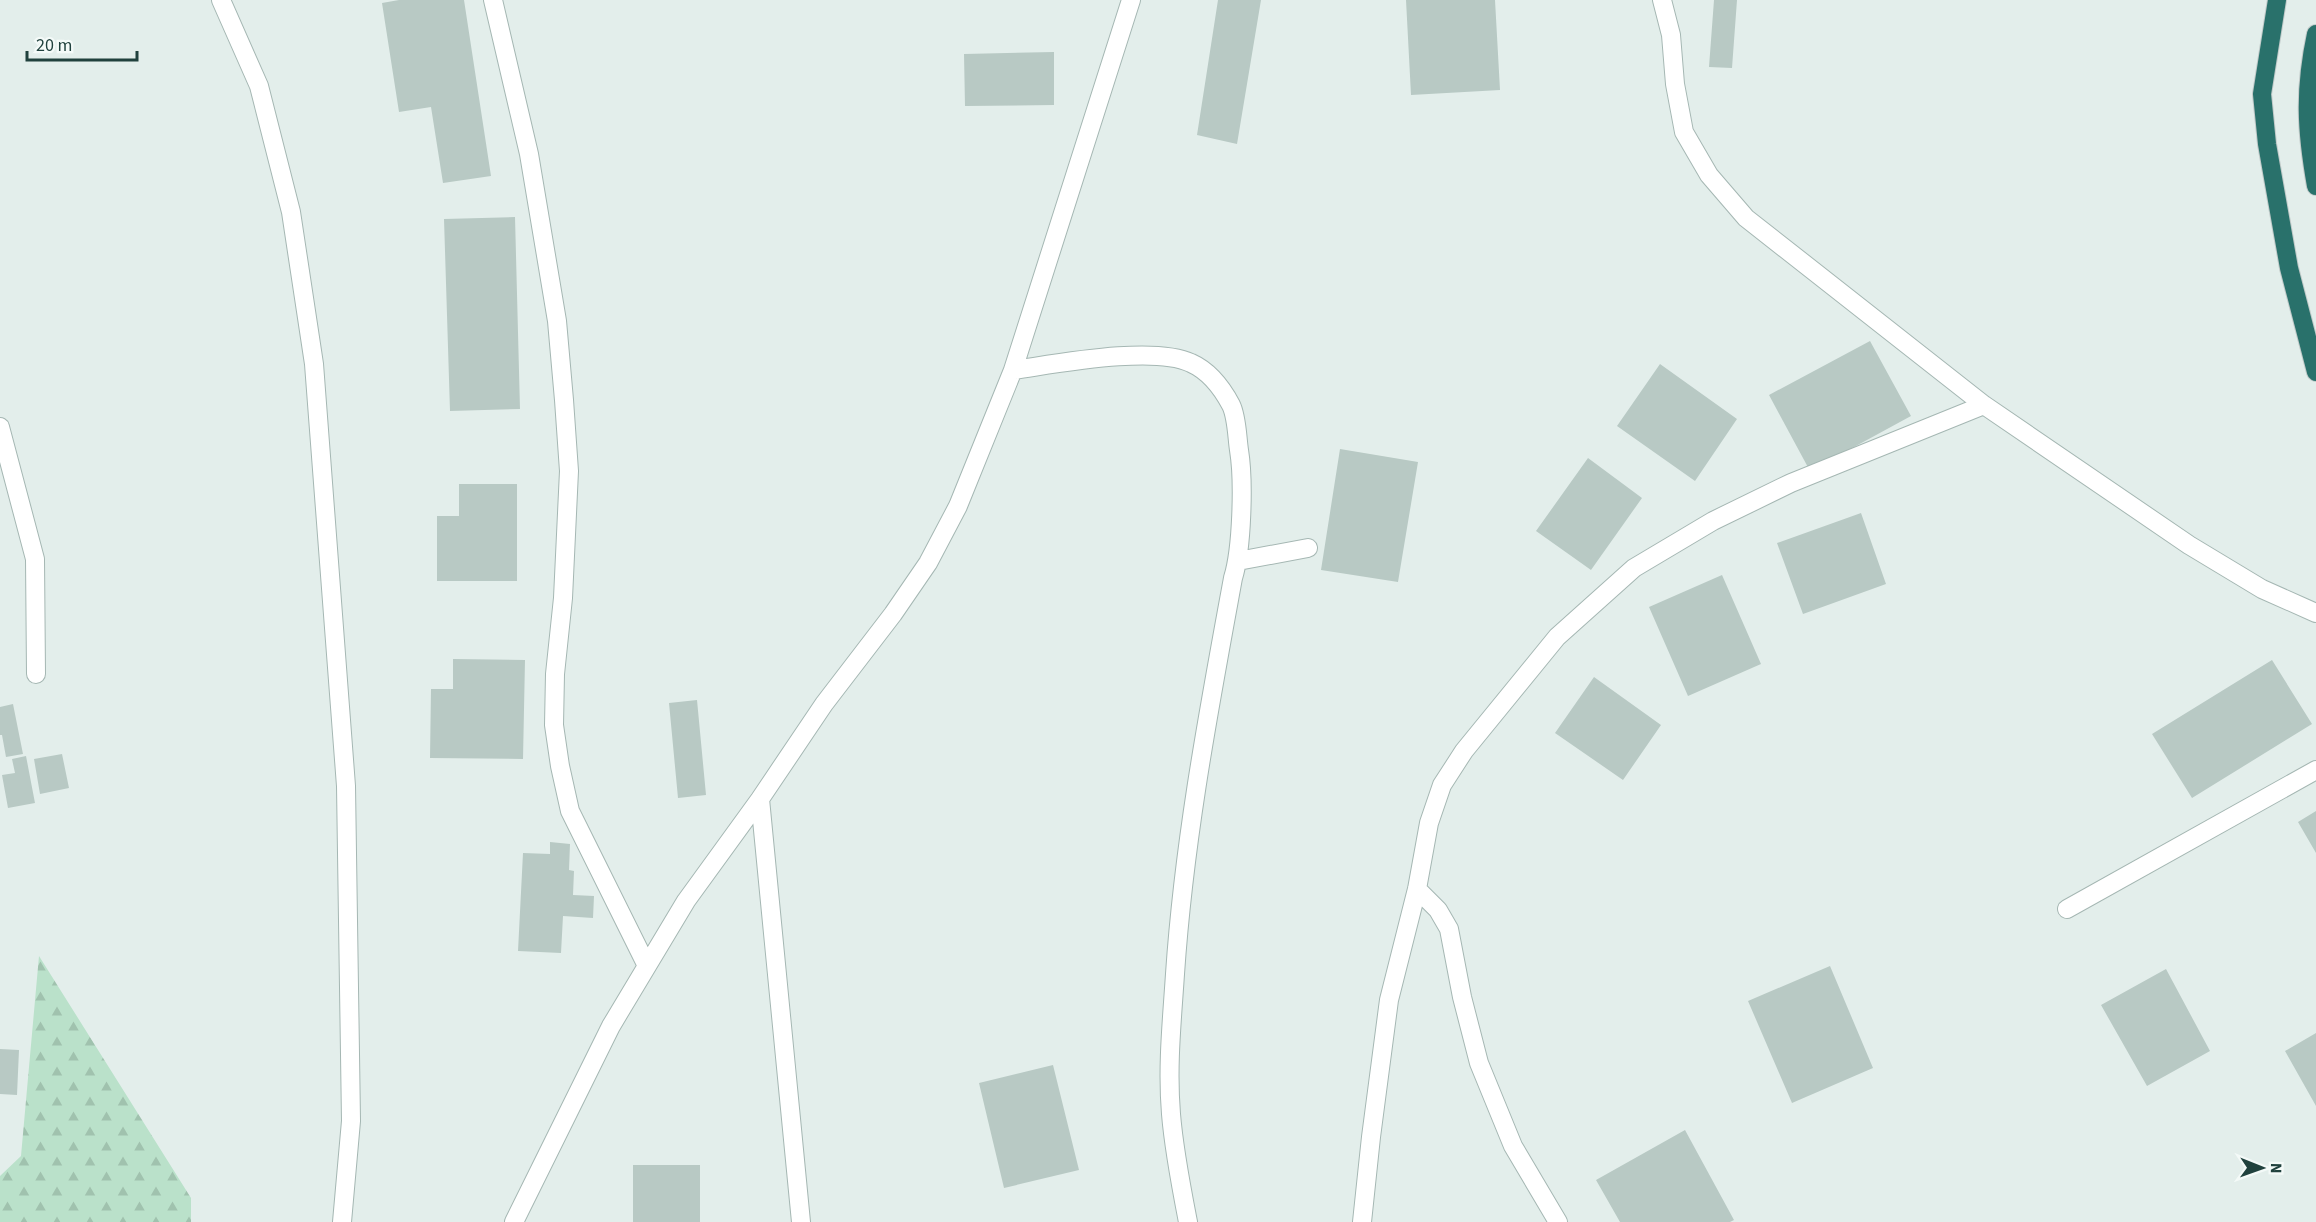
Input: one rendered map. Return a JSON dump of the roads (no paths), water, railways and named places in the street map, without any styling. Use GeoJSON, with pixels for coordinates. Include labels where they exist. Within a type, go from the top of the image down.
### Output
{"type":"FeatureCollection","features":[{"type":"Feature","properties":{"kind":"highway"},"geometry":{"type":"LineString","coordinates":[[2277,0],[2262,94],[2267,144],[2289,268],[2316,372]]}},
{"type":"Feature","properties":{"kind":"highway"},"geometry":{"type":"LineString","coordinates":[[2316,34],[2306,99],[2309,147],[2316,186]]}},
{"type":"Feature","properties":{"kind":"street"},"geometry":{"type":"LineString","coordinates":[[220,0],[259,86],[291,212],[314,364],[346,786],[351,1121],[342,1222]]}},
{"type":"Feature","properties":{"kind":"street"},"geometry":{"type":"LineString","coordinates":[[493,0],[529,154],[556,321],[564,400],[569,471],[563,598],[555,674],[554,725],[560,765],[570,811],[647,966]]}},
{"type":"Feature","properties":{"kind":"street"},"geometry":{"type":"LineString","coordinates":[[514,1222],[611,1026],[686,901],[760,799],[824,704],[893,614],[928,563],[958,506],[1013,370],[1131,0]]}},
{"type":"Feature","properties":{"kind":"street"},"geometry":{"type":"LineString","coordinates":[[1662,0],[1671,35],[1684,132],[1709,176],[1746,218],[1984,405],[2189,545],[2262,589],[2316,613]]}},
{"type":"Feature","properties":{"kind":"street"},"geometry":{"type":"LineString","coordinates":[[1013,370],[1119,356],[1163,356],[1190,362],[1212,376],[1232,407],[1241,463],[1238,561],[1199,760],[1180,906],[1169,1051],[1170,1102],[1175,1157],[1188,1222]]}},
{"type":"Feature","properties":{"kind":"street"},"geometry":{"type":"LineString","coordinates":[[1362,1222],[1389,1000],[1417,889],[1430,823],[1442,785],[1464,751],[1557,637],[1634,568],[1713,521],[1791,483],[1984,405]]}},
{"type":"Feature","properties":{"kind":"street"},"geometry":{"type":"LineString","coordinates":[[0,427],[35,559],[36,674]]}},
{"type":"Feature","properties":{"kind":"street"},"geometry":{"type":"LineString","coordinates":[[1238,561],[1308,548]]}},
{"type":"Feature","properties":{"kind":"street"},"geometry":{"type":"LineString","coordinates":[[2067,909],[2316,770]]}},
{"type":"Feature","properties":{"kind":"street"},"geometry":{"type":"LineString","coordinates":[[760,799],[801,1222]]}},
{"type":"Feature","properties":{"kind":"street"},"geometry":{"type":"LineString","coordinates":[[1417,889],[1438,910],[1449,929],[1462,997],[1479,1063],[1513,1146],[1558,1222]]}}]}
